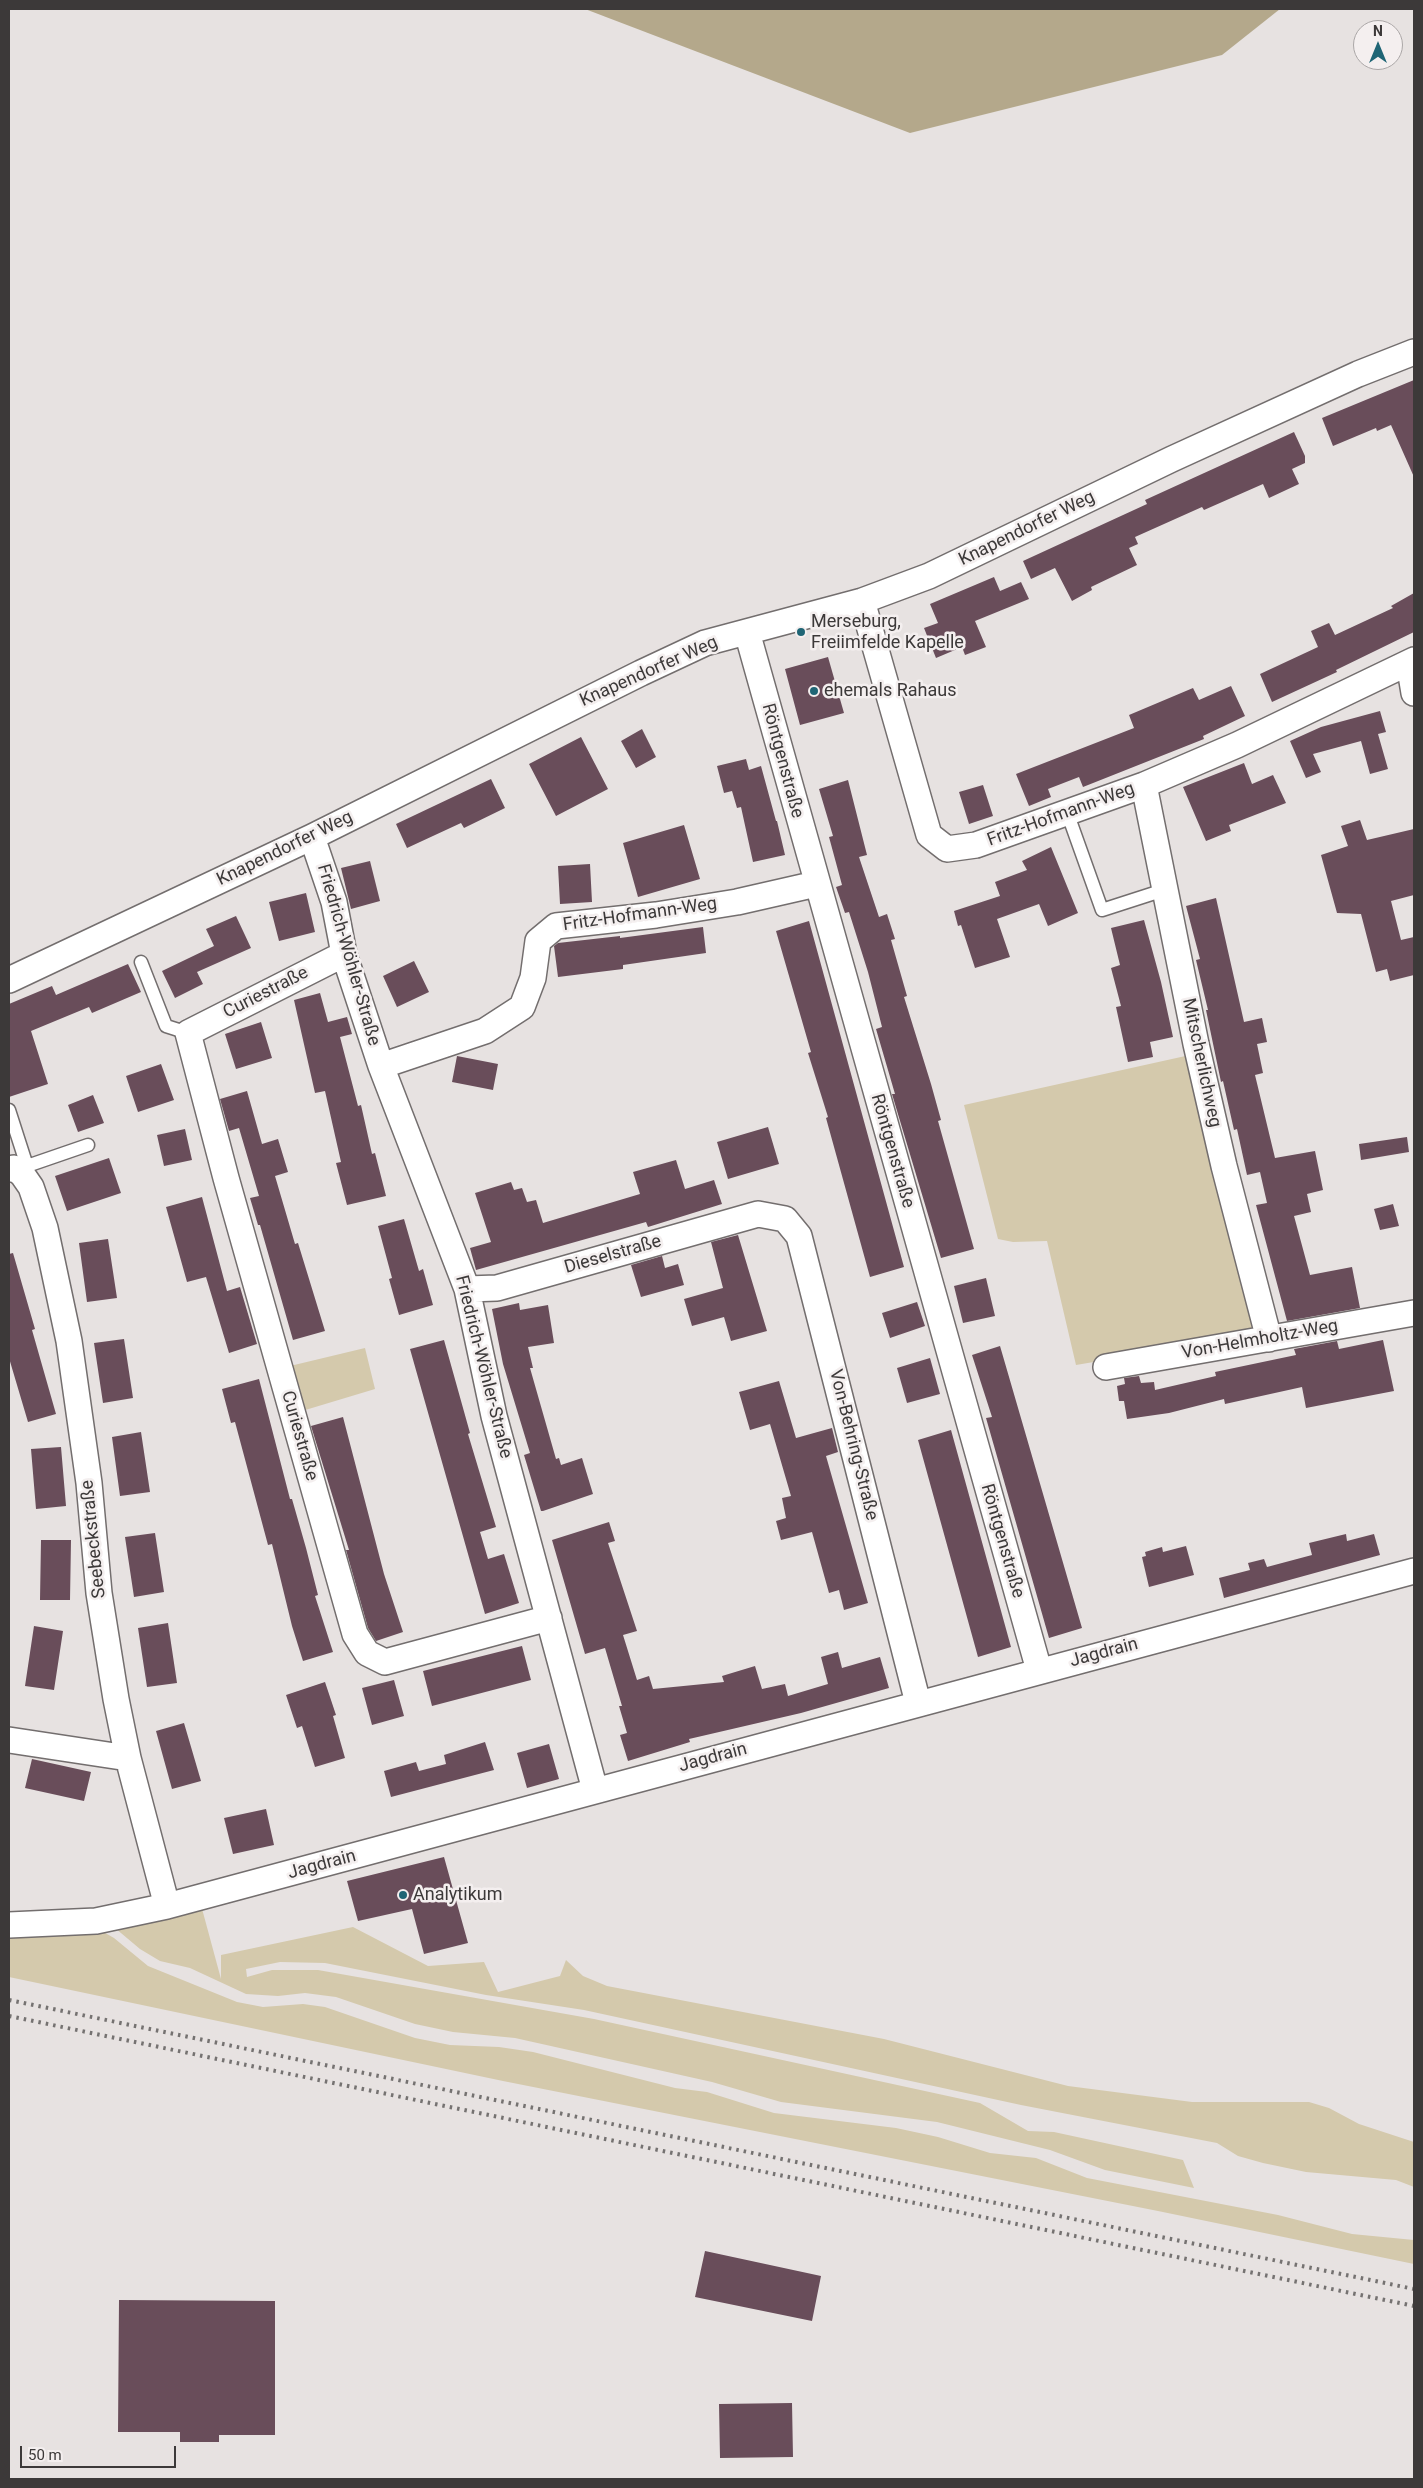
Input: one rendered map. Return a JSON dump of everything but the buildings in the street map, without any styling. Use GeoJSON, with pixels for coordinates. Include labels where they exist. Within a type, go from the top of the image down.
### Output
{"type":"FeatureCollection","features":[{"type":"Feature","properties":{"kind":"street","name":"Knapendorfer Weg"},"geometry":{"type":"LineString","coordinates":[[9,980],[312,837],[705,643],[862,601],[929,576],[1172,459],[1358,374],[1414,352]]}},
{"type":"Feature","properties":{"kind":"street","name":"Fritz-Hofmann-Weg"},"geometry":{"type":"LineString","coordinates":[[862,601],[929,835],[947,849],[976,845],[1144,785],[1238,745],[1412,661]]}},
{"type":"Feature","properties":{"kind":"street","name":"Röntgenstraße"},"geometry":{"type":"LineString","coordinates":[[747,632],[816,884],[1039,1670]]}},
{"type":"Feature","properties":{"kind":"street"},"geometry":{"type":"LineString","coordinates":[[1412,661],[1414,693]]}},
{"type":"Feature","properties":{"kind":"street","name":"Mitscherlichweg"},"geometry":{"type":"LineString","coordinates":[[1144,785],[1164,890],[1224,1166],[1269,1339]]}},
{"type":"Feature","properties":{"kind":"street","name":"Friedrich-Wöhler-Straße"},"geometry":{"type":"LineString","coordinates":[[312,837],[334,902],[344,954],[381,1066],[467,1289],[494,1416],[595,1790]]}},
{"type":"Feature","properties":{"kind":"street","name":"Fritz-Hofmann-Weg"},"geometry":{"type":"LineString","coordinates":[[381,1066],[485,1031],[522,1007],[533,978],[538,941],[556,926],[656,915],[737,902],[816,884]]}},
{"type":"Feature","properties":{"kind":"street","name":"Curiestraße"},"geometry":{"type":"LineString","coordinates":[[344,954],[188,1033],[226,1178],[355,1634],[367,1654],[386,1662],[549,1618]]}},
{"type":"Feature","properties":{"kind":"street","name":"Seebeckstraße"},"geometry":{"type":"LineString","coordinates":[[19,1170],[31,1187],[45,1228],[69,1341],[89,1483],[99,1594],[128,1758],[167,1906]]}},
{"type":"Feature","properties":{"kind":"street","name":"Dieselstraße"},"geometry":{"type":"LineString","coordinates":[[467,1289],[497,1288],[758,1214]]}},
{"type":"Feature","properties":{"kind":"street","name":"Von-Behring-Straße"},"geometry":{"type":"LineString","coordinates":[[758,1214],[785,1219],[799,1236],[918,1703]]}},
{"type":"Feature","properties":{"kind":"street","name":"Von-Helmholtz-Weg"},"geometry":{"type":"LineString","coordinates":[[1106,1367],[1414,1313]]}},
{"type":"Feature","properties":{"kind":"street","name":"Jagdrain"},"geometry":{"type":"LineString","coordinates":[[9,1925],[96,1921],[167,1906],[1039,1670],[1414,1571]]}},
{"type":"Feature","properties":{"kind":"street"},"geometry":{"type":"LineString","coordinates":[[9,1740],[128,1758]]}},
{"type":"Feature","properties":{"kind":"lane"},"geometry":{"type":"LineString","coordinates":[[1067,812],[1102,910],[1164,890]]}},
{"type":"Feature","properties":{"kind":"lane"},"geometry":{"type":"LineString","coordinates":[[141,962],[166,1026],[188,1033]]}},
{"type":"Feature","properties":{"kind":"lane"},"geometry":{"type":"LineString","coordinates":[[9,1110],[19,1170],[88,1145]]}},
{"type":"Feature","properties":{"kind":"shaded area"},"geometry":{"type":"Polygon","coordinates":[[[585,9],[1280,9],[1222,55],[910,133],[585,9]]]}},
{"type":"Feature","properties":{"kind":"shaded area"},"geometry":{"type":"Polygon","coordinates":[[[1190,1055],[1259,1334],[1076,1365],[1047,1241],[1013,1242],[998,1239],[964,1105],[1190,1055]]]}},
{"type":"Feature","properties":{"kind":"shaded area"},"geometry":{"type":"Polygon","coordinates":[[[365,1348],[375,1389],[302,1411],[290,1366],[365,1348]]]}},
{"type":"Feature","properties":{"kind":"shaded area"},"geometry":{"type":"Polygon","coordinates":[[[201,1905],[221,1979],[221,1955],[353,1927],[428,1966],[484,1962],[498,1992],[560,1976],[566,1960],[583,1976],[607,1986],[884,2039],[1068,2086],[1192,2102],[1309,2102],[1329,2108],[1359,2124],[1414,2142],[1414,2187],[1396,2180],[1306,2172],[1263,2163],[1238,2156],[1217,2143],[1021,2105],[584,2010],[486,1995],[325,1963],[280,1962],[246,1969],[247,1977],[272,1970],[318,1970],[594,2019],[980,2103],[1028,2131],[1054,2132],[1183,2160],[1194,2188],[1105,2170],[1050,2150],[937,2122],[781,2102],[712,2082],[515,2038],[453,2032],[415,2024],[336,1997],[305,1993],[278,1996],[246,1994],[190,1968],[160,1961],[140,1949],[115,1928],[201,1905]]]}},
{"type":"Feature","properties":{"kind":"shaded area"},"geometry":{"type":"Polygon","coordinates":[[[100,1930],[114,1938],[148,1966],[237,2002],[263,2007],[303,2004],[325,2007],[415,2038],[450,2045],[499,2047],[533,2052],[675,2088],[707,2092],[774,2113],[896,2128],[938,2137],[990,2153],[1036,2158],[1087,2178],[1278,2215],[1352,2234],[1414,2240],[1414,2264],[1158,2211],[503,2081],[9,1977],[9,1937],[100,1930]]]}},
{"type":"Feature","properties":{"kind":"railway"},"geometry":{"type":"LineString","coordinates":[[9,2000],[1414,2289]]}},
{"type":"Feature","properties":{"kind":"railway"},"geometry":{"type":"LineString","coordinates":[[9,2016],[1414,2306]]}},
{"type":"Feature","properties":{"kind":"place","name":"Merseburg, Freiimfelde Kapelle"},"geometry":{"type":"Point","coordinates":[801,632]}},
{"type":"Feature","properties":{"kind":"place","name":"ehemals Rahaus"},"geometry":{"type":"Point","coordinates":[814,691]}},
{"type":"Feature","properties":{"kind":"place","name":"Analytikum"},"geometry":{"type":"Point","coordinates":[403,1895]}}]}
